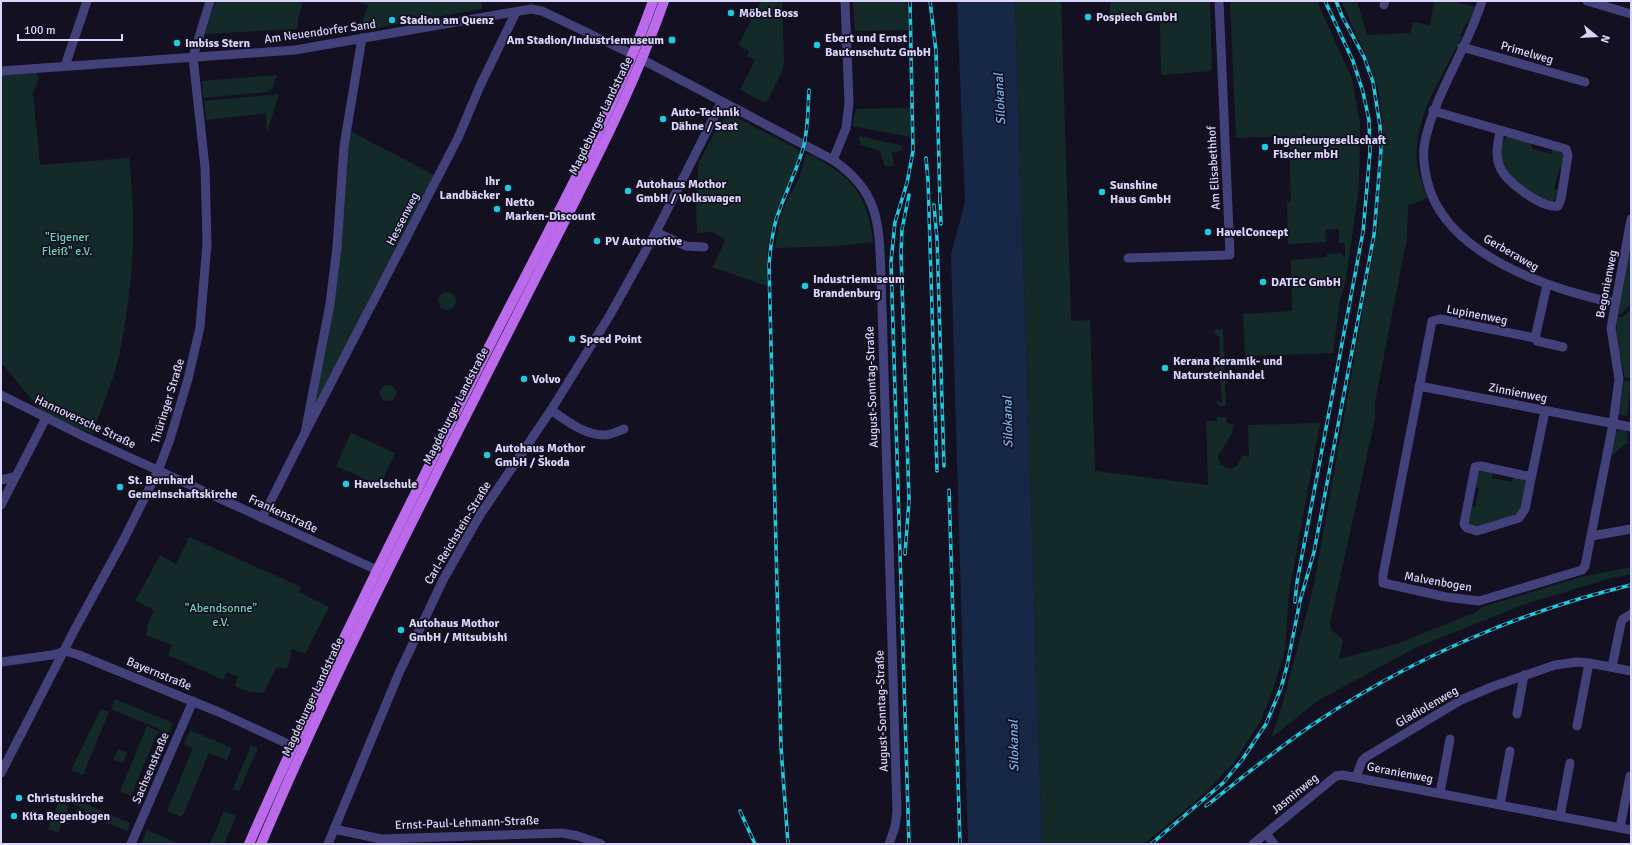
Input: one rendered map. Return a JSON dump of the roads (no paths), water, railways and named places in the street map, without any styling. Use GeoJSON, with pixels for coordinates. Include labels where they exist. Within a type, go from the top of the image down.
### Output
{"type":"FeatureCollection","features":[{"type":"Feature","properties":{"kind":"main road","name":"Magdeburger Landstraße"},"geometry":{"type":"LineString","coordinates":[[249,844],[292,746],[377,570],[609,107],[632,54],[652,1]]}},
{"type":"Feature","properties":{"kind":"main road","name":"Magdeburger Landstraße"},"geometry":{"type":"LineString","coordinates":[[261,844],[302,750],[395,556],[603,143],[643,60],[664,1]]}},
{"type":"Feature","properties":{"kind":"main road"},"geometry":{"type":"LineString","coordinates":[[632,54],[643,60]]}},
{"type":"Feature","properties":{"kind":"street"},"geometry":{"type":"LineString","coordinates":[[65,66],[87,1]]}},
{"type":"Feature","properties":{"kind":"street","name":"Thüringer Straße"},"geometry":{"type":"LineString","coordinates":[[1,773],[62,653],[124,539],[158,471],[178,416],[200,327],[207,263],[208,204],[206,174],[193,57],[210,1]]}},
{"type":"Feature","properties":{"kind":"street"},"geometry":{"type":"LineString","coordinates":[[833,160],[846,128],[849,103],[845,1]]}},
{"type":"Feature","properties":{"kind":"street","name":"Am Elisabethhof"},"geometry":{"type":"LineString","coordinates":[[1128,258],[1230,255],[1219,1]]}},
{"type":"Feature","properties":{"kind":"street","name":"Gerberaweg"},"geometry":{"type":"LineString","coordinates":[[1482,1],[1475,22],[1433,110],[1424,143],[1423,160],[1430,193],[1443,216],[1453,228],[1483,252],[1521,274],[1547,285],[1580,296],[1615,303]]}},
{"type":"Feature","properties":{"kind":"street"},"geometry":{"type":"LineString","coordinates":[[1587,1],[1631,14]]}},
{"type":"Feature","properties":{"kind":"street","name":"Am Neuendorfer Sand"},"geometry":{"type":"LineString","coordinates":[[1,71],[296,50],[531,9],[542,11],[632,54]]}},
{"type":"Feature","properties":{"kind":"street","name":"Hessenweg"},"geometry":{"type":"LineString","coordinates":[[262,518],[458,138],[480,86],[516,12]]}},
{"type":"Feature","properties":{"kind":"street","name":"Hessenweg"},"geometry":{"type":"LineString","coordinates":[[305,433],[330,304],[337,247],[344,146],[362,38]]}},
{"type":"Feature","properties":{"kind":"street","name":"Primelweg"},"geometry":{"type":"LineString","coordinates":[[1462,47],[1585,82]]}},
{"type":"Feature","properties":{"kind":"street","name":"August-Sonntag-Straße"},"geometry":{"type":"LineString","coordinates":[[643,60],[721,103],[833,160],[854,176],[868,194],[876,213],[879,235],[896,812],[895,827],[889,844]]}},
{"type":"Feature","properties":{"kind":"street","name":"Carl-Reichstein-Straße"},"geometry":{"type":"LineString","coordinates":[[328,844],[399,674],[443,580],[480,516],[551,410],[610,315],[656,232],[721,103]]}},
{"type":"Feature","properties":{"kind":"street"},"geometry":{"type":"LineString","coordinates":[[1433,110],[1500,131],[1566,149],[1568,155],[1561,199],[1558,206],[1550,207],[1534,199],[1508,179],[1499,167],[1496,153],[1500,131]]}},
{"type":"Feature","properties":{"kind":"street","name":"Begonienweg"},"geometry":{"type":"LineString","coordinates":[[1613,424],[1619,379],[1611,328],[1631,219]]}},
{"type":"Feature","properties":{"kind":"street"},"geometry":{"type":"LineString","coordinates":[[656,232],[686,246],[704,247]]}},
{"type":"Feature","properties":{"kind":"street"},"geometry":{"type":"LineString","coordinates":[[1535,338],[1547,285]]}},
{"type":"Feature","properties":{"kind":"street","name":"Lupinenweg"},"geometry":{"type":"LineString","coordinates":[[1419,386],[1432,321],[1440,319],[1535,338],[1537,341],[1563,347]]}},
{"type":"Feature","properties":{"kind":"street","name":"Zinnienweg"},"geometry":{"type":"LineString","coordinates":[[1419,386],[1631,427]]}},
{"type":"Feature","properties":{"kind":"street","name":"Malvenbogen"},"geometry":{"type":"LineString","coordinates":[[1419,386],[1383,575],[1383,583],[1453,598],[1472,601],[1483,600],[1582,570],[1587,562],[1613,424]]}},
{"type":"Feature","properties":{"kind":"street","name":"Hannoversche Straße"},"geometry":{"type":"LineString","coordinates":[[1,395],[46,418],[148,464],[158,471]]}},
{"type":"Feature","properties":{"kind":"street"},"geometry":{"type":"LineString","coordinates":[[551,410],[574,426],[591,432],[606,435],[624,429]]}},
{"type":"Feature","properties":{"kind":"street"},"geometry":{"type":"LineString","coordinates":[[1532,474],[1527,476],[1481,466],[1475,467],[1464,524],[1467,528],[1477,531],[1520,518],[1525,509],[1545,411]]}},
{"type":"Feature","properties":{"kind":"street"},"geometry":{"type":"LineString","coordinates":[[1,504],[46,418]]}},
{"type":"Feature","properties":{"kind":"street","name":"Frankenstraße"},"geometry":{"type":"LineString","coordinates":[[158,471],[377,570]]}},
{"type":"Feature","properties":{"kind":"street"},"geometry":{"type":"LineString","coordinates":[[1,480],[14,477]]}},
{"type":"Feature","properties":{"kind":"street"},"geometry":{"type":"LineString","coordinates":[[1592,536],[1631,529]]}},
{"type":"Feature","properties":{"kind":"street"},"geometry":{"type":"LineString","coordinates":[[1612,667],[1621,623],[1623,619],[1631,614]]}},
{"type":"Feature","properties":{"kind":"street","name":"Bayernstraße"},"geometry":{"type":"LineString","coordinates":[[1,662],[62,653],[65,651],[79,655],[193,701],[302,750]]}},
{"type":"Feature","properties":{"kind":"street"},"geometry":{"type":"LineString","coordinates":[[1577,726],[1589,663]]}},
{"type":"Feature","properties":{"kind":"street","name":"Gladiolenweg"},"geometry":{"type":"LineString","coordinates":[[1356,777],[1362,761],[1366,757],[1461,700],[1524,675],[1555,664],[1589,663],[1631,671]]}},
{"type":"Feature","properties":{"kind":"street"},"geometry":{"type":"LineString","coordinates":[[1517,714],[1524,675]]}},
{"type":"Feature","properties":{"kind":"street","name":"Sachsenstraße"},"geometry":{"type":"LineString","coordinates":[[131,844],[193,701]]}},
{"type":"Feature","properties":{"kind":"street","name":"Geranienweg"},"geometry":{"type":"LineString","coordinates":[[1440,793],[1450,739]]}},
{"type":"Feature","properties":{"kind":"street"},"geometry":{"type":"LineString","coordinates":[[1500,805],[1510,751]]}},
{"type":"Feature","properties":{"kind":"street"},"geometry":{"type":"LineString","coordinates":[[1560,816],[1570,763]]}},
{"type":"Feature","properties":{"kind":"street","name":"Jasminweg"},"geometry":{"type":"LineString","coordinates":[[1253,844],[1336,776],[1342,775],[1356,777]]}},
{"type":"Feature","properties":{"kind":"street"},"geometry":{"type":"LineString","coordinates":[[1620,828],[1630,776]]}},
{"type":"Feature","properties":{"kind":"street","name":"Geranienweg"},"geometry":{"type":"LineString","coordinates":[[1356,777],[1631,830]]}},
{"type":"Feature","properties":{"kind":"street","name":"Ernst-Paul-Lehmann-Straße"},"geometry":{"type":"LineString","coordinates":[[334,829],[381,839],[547,832],[578,836],[596,843]]}},
{"type":"Feature","properties":{"kind":"street"},"geometry":{"type":"LineString","coordinates":[[1266,834],[1274,844]]}},
{"type":"Feature","properties":{"kind":"water","name":"Silokanal"},"geometry":{"type":"Polygon","coordinates":[[[957,1],[1015,1],[1042,844],[968,844],[951,254],[965,202],[957,1]]]}},
{"type":"Feature","properties":{"kind":"railway"},"geometry":{"type":"LineString","coordinates":[[909,844],[891,262],[895,222],[907,183],[913,151],[910,1]]}},
{"type":"Feature","properties":{"kind":"railway"},"geometry":{"type":"LineString","coordinates":[[930,1],[936,51],[940,202]]}},
{"type":"Feature","properties":{"kind":"railway"},"geometry":{"type":"LineString","coordinates":[[1295,602],[1297,582],[1363,232],[1370,152],[1369,120],[1363,92],[1353,61],[1325,1]]}},
{"type":"Feature","properties":{"kind":"railway"},"geometry":{"type":"LineString","coordinates":[[1151,844],[1223,783],[1242,760],[1266,724],[1281,688],[1300,601],[1314,552],[1374,235],[1381,151],[1380,126],[1373,82],[1364,57],[1342,16],[1336,1]]}},
{"type":"Feature","properties":{"kind":"railway"},"geometry":{"type":"LineString","coordinates":[[788,844],[781,747],[769,266],[771,243],[776,220],[804,145],[809,90]]}},
{"type":"Feature","properties":{"kind":"railway"},"geometry":{"type":"LineString","coordinates":[[926,158],[928,180],[937,471]]}},
{"type":"Feature","properties":{"kind":"railway"},"geometry":{"type":"LineString","coordinates":[[905,554],[909,500],[901,253],[902,229],[909,195]]}},
{"type":"Feature","properties":{"kind":"railway"},"geometry":{"type":"LineString","coordinates":[[940,198],[941,224]]}},
{"type":"Feature","properties":{"kind":"railway"},"geometry":{"type":"LineString","coordinates":[[934,205],[937,239],[944,466]]}},
{"type":"Feature","properties":{"kind":"railway"},"geometry":{"type":"LineString","coordinates":[[949,490],[960,844]]}},
{"type":"Feature","properties":{"kind":"railway"},"geometry":{"type":"LineString","coordinates":[[1206,806],[1292,739],[1321,719],[1357,697],[1432,656],[1470,638],[1510,622],[1550,608],[1631,585]]}},
{"type":"Feature","properties":{"kind":"railway"},"geometry":{"type":"LineString","coordinates":[[740,811],[755,844]]}},
{"type":"Feature","properties":{"kind":"place","name":"Möbel Boss"},"geometry":{"type":"Point","coordinates":[731,13]}},
{"type":"Feature","properties":{"kind":"place","name":"Pospiech GmbH"},"geometry":{"type":"Point","coordinates":[1088,17]}},
{"type":"Feature","properties":{"kind":"place","name":"Stadion am Quenz"},"geometry":{"type":"Point","coordinates":[392,20]}},
{"type":"Feature","properties":{"kind":"place","name":"Am Stadion/Industriemuseum"},"geometry":{"type":"Point","coordinates":[672,40]}},
{"type":"Feature","properties":{"kind":"place","name":"Imbiss Stern"},"geometry":{"type":"Point","coordinates":[177,43]}},
{"type":"Feature","properties":{"kind":"place","name":"Ebert und Ernst Bautenschutz GmbH"},"geometry":{"type":"Point","coordinates":[817,45]}},
{"type":"Feature","properties":{"kind":"place","name":"Auto-Technik Dähne / Seat"},"geometry":{"type":"Point","coordinates":[663,119]}},
{"type":"Feature","properties":{"kind":"place","name":"Ingenieurgesellschaft Fischer mbH"},"geometry":{"type":"Point","coordinates":[1265,147]}},
{"type":"Feature","properties":{"kind":"place","name":"Ihr Landbäcker"},"geometry":{"type":"Point","coordinates":[508,188]}},
{"type":"Feature","properties":{"kind":"place","name":"Autohaus Mothor GmbH / Volkswagen"},"geometry":{"type":"Point","coordinates":[628,191]}},
{"type":"Feature","properties":{"kind":"place","name":"Sunshine Haus GmbH"},"geometry":{"type":"Point","coordinates":[1102,192]}},
{"type":"Feature","properties":{"kind":"place","name":"Netto Marken-Discount"},"geometry":{"type":"Point","coordinates":[497,209]}},
{"type":"Feature","properties":{"kind":"place","name":"HavelConcept"},"geometry":{"type":"Point","coordinates":[1208,232]}},
{"type":"Feature","properties":{"kind":"place","name":"PV Automotive"},"geometry":{"type":"Point","coordinates":[597,241]}},
{"type":"Feature","properties":{"kind":"place","name":"DATEC GmbH"},"geometry":{"type":"Point","coordinates":[1263,282]}},
{"type":"Feature","properties":{"kind":"place","name":"Industriemuseum Brandenburg"},"geometry":{"type":"Point","coordinates":[805,286]}},
{"type":"Feature","properties":{"kind":"place","name":"Speed Point"},"geometry":{"type":"Point","coordinates":[572,339]}},
{"type":"Feature","properties":{"kind":"place","name":"Kerana Keramik- und Natursteinhandel"},"geometry":{"type":"Point","coordinates":[1165,368]}},
{"type":"Feature","properties":{"kind":"place","name":"Volvo"},"geometry":{"type":"Point","coordinates":[524,379]}},
{"type":"Feature","properties":{"kind":"place","name":"Autohaus Mothor GmbH / Škoda"},"geometry":{"type":"Point","coordinates":[487,455]}},
{"type":"Feature","properties":{"kind":"place","name":"Havelschule"},"geometry":{"type":"Point","coordinates":[346,484]}},
{"type":"Feature","properties":{"kind":"place","name":"St. Bernhard Gemeinschaftskirche"},"geometry":{"type":"Point","coordinates":[120,487]}},
{"type":"Feature","properties":{"kind":"place","name":"Autohaus Mothor GmbH / Mitsubishi"},"geometry":{"type":"Point","coordinates":[401,630]}},
{"type":"Feature","properties":{"kind":"place","name":"Christuskirche"},"geometry":{"type":"Point","coordinates":[19,798]}},
{"type":"Feature","properties":{"kind":"place","name":"Kita Regenbogen"},"geometry":{"type":"Point","coordinates":[14,816]}},
{"type":"Feature","properties":{"kind":"park label","name":"\"Eigener Fleiß\" e.V."},"geometry":{"type":"Point","coordinates":[67,244]}},
{"type":"Feature","properties":{"kind":"park label","name":"\"Abendsonne\" e.V."},"geometry":{"type":"Point","coordinates":[221,615]}}]}
